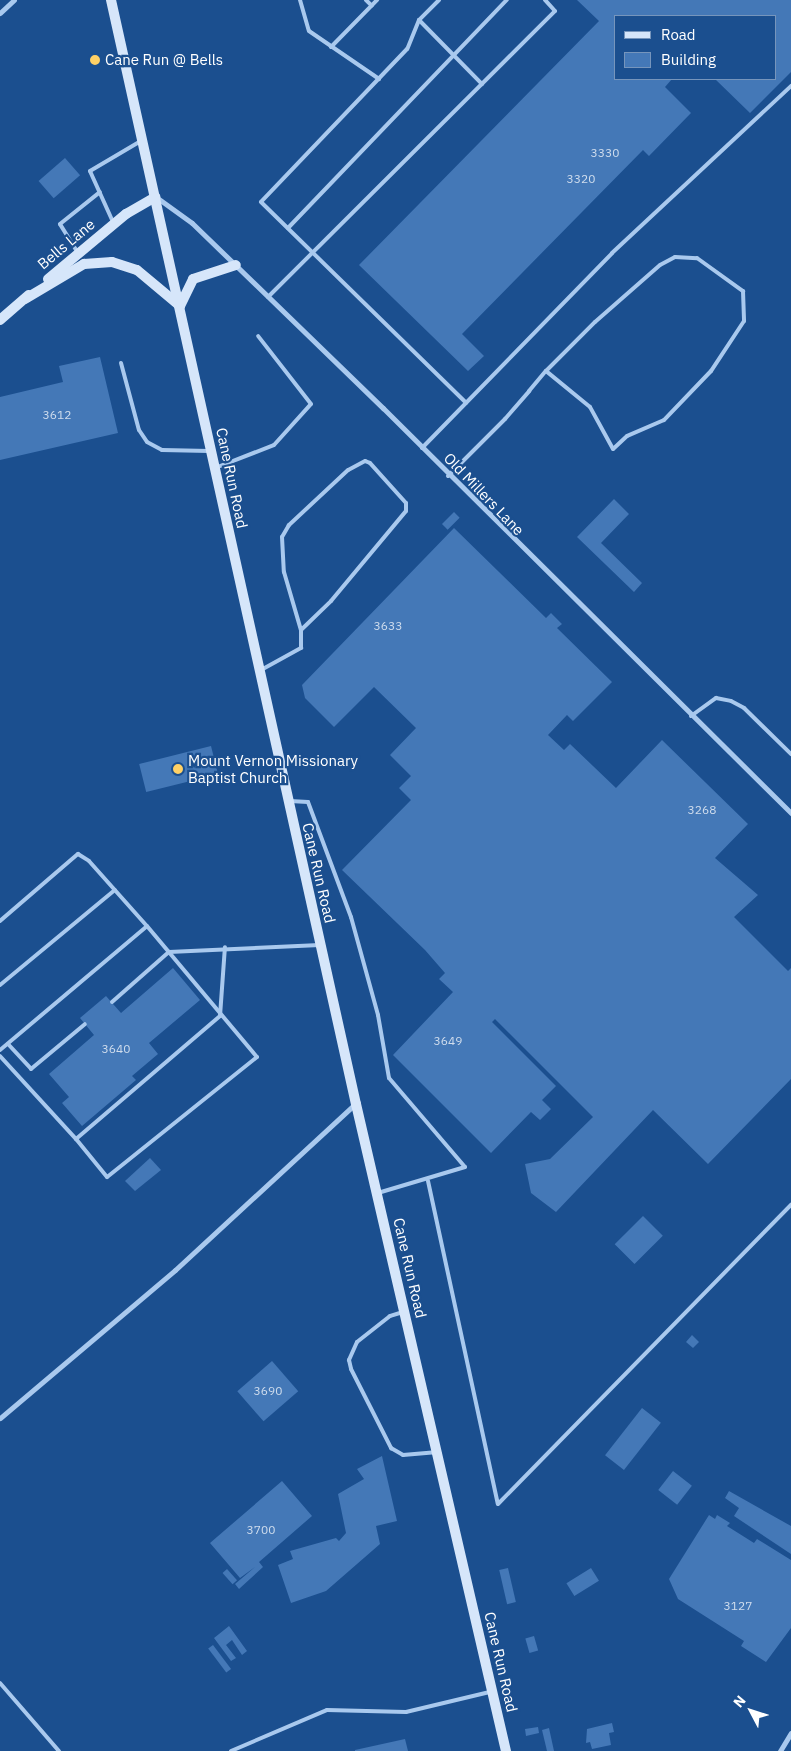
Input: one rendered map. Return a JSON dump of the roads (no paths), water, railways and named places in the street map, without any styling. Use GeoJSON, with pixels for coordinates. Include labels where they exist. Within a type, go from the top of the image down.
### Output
{"type":"FeatureCollection","features":[{"type":"Feature","properties":{"kind":"main road","name":"Cane Run Road"},"geometry":{"type":"LineString","coordinates":[[111,0],[320,945],[506,1751]]}},
{"type":"Feature","properties":{"kind":"main road","name":"Bells Lane"},"geometry":{"type":"LineString","coordinates":[[0,320],[114,224],[156,197]]}},
{"type":"Feature","properties":{"kind":"main road"},"geometry":{"type":"LineString","coordinates":[[25,299],[84,264],[112,262],[137,270],[180,306],[193,279],[236,265]]}},
{"type":"Feature","properties":{"kind":"street"},"geometry":{"type":"LineString","coordinates":[[0,13],[14,0]]}},
{"type":"Feature","properties":{"kind":"street","name":"Old Millers Lane"},"geometry":{"type":"LineString","coordinates":[[156,197],[192,223],[236,265],[791,813]]}},
{"type":"Feature","properties":{"kind":"street"},"geometry":{"type":"LineString","coordinates":[[0,1418],[175,1270],[356,1104]]}},
{"type":"Feature","properties":{"kind":"street"},"geometry":{"type":"LineString","coordinates":[[780,1751],[791,1733]]}},
{"type":"Feature","properties":{"kind":"lane"},"geometry":{"type":"LineString","coordinates":[[300,0],[309,31],[378,79]]}},
{"type":"Feature","properties":{"kind":"lane"},"geometry":{"type":"LineString","coordinates":[[366,0],[372,6]]}},
{"type":"Feature","properties":{"kind":"lane"},"geometry":{"type":"LineString","coordinates":[[331,47],[377,0]]}},
{"type":"Feature","properties":{"kind":"lane"},"geometry":{"type":"LineString","coordinates":[[439,0],[419,20],[407,49],[261,202],[466,403]]}},
{"type":"Feature","properties":{"kind":"lane"},"geometry":{"type":"LineString","coordinates":[[288,228],[507,0]]}},
{"type":"Feature","properties":{"kind":"lane"},"geometry":{"type":"LineString","coordinates":[[268,297],[556,10],[545,0]]}},
{"type":"Feature","properties":{"kind":"lane"},"geometry":{"type":"LineString","coordinates":[[419,20],[482,84]]}},
{"type":"Feature","properties":{"kind":"lane"},"geometry":{"type":"LineString","coordinates":[[422,448],[612,253],[791,86]]}},
{"type":"Feature","properties":{"kind":"lane"},"geometry":{"type":"LineString","coordinates":[[114,224],[90,171],[143,140]]}},
{"type":"Feature","properties":{"kind":"lane"},"geometry":{"type":"LineString","coordinates":[[78,254],[60,224],[100,192]]}},
{"type":"Feature","properties":{"kind":"lane"},"geometry":{"type":"LineString","coordinates":[[448,476],[505,419],[546,371],[634,285],[675,257],[696,258],[743,291],[744,321],[711,371],[664,420],[627,436],[613,449],[590,407],[546,371]]}},
{"type":"Feature","properties":{"kind":"lane"},"geometry":{"type":"LineString","coordinates":[[215,468],[274,445],[311,404],[258,336]]}},
{"type":"Feature","properties":{"kind":"lane"},"geometry":{"type":"LineString","coordinates":[[121,363],[139,430],[146,442],[162,450],[212,451]]}},
{"type":"Feature","properties":{"kind":"lane"},"geometry":{"type":"LineString","coordinates":[[259,671],[301,648],[300,630],[284,572],[282,537],[289,525],[348,470],[365,462],[370,463],[406,503],[406,511],[331,601],[300,630]]}},
{"type":"Feature","properties":{"kind":"lane"},"geometry":{"type":"LineString","coordinates":[[691,716],[716,698],[730,701],[744,708],[791,754]]}},
{"type":"Feature","properties":{"kind":"lane"},"geometry":{"type":"LineString","coordinates":[[288,802],[308,802],[351,917],[378,1015],[389,1078],[465,1167],[428,1181],[377,1193]]}},
{"type":"Feature","properties":{"kind":"lane"},"geometry":{"type":"LineString","coordinates":[[0,921],[78,854],[115,890],[147,926],[220,1016],[257,1057],[107,1177],[76,1139],[0,1056]]}},
{"type":"Feature","properties":{"kind":"lane"},"geometry":{"type":"LineString","coordinates":[[0,985],[115,890]]}},
{"type":"Feature","properties":{"kind":"lane"},"geometry":{"type":"LineString","coordinates":[[0,1050],[147,926]]}},
{"type":"Feature","properties":{"kind":"lane"},"geometry":{"type":"LineString","coordinates":[[112,1002],[169,952],[225,947],[320,945]]}},
{"type":"Feature","properties":{"kind":"lane"},"geometry":{"type":"LineString","coordinates":[[76,1139],[220,1016],[225,947]]}},
{"type":"Feature","properties":{"kind":"lane"},"geometry":{"type":"LineString","coordinates":[[8,1044],[31,1069],[85,1024]]}},
{"type":"Feature","properties":{"kind":"lane"},"geometry":{"type":"LineString","coordinates":[[428,1181],[498,1504],[791,1206]]}},
{"type":"Feature","properties":{"kind":"lane"},"geometry":{"type":"LineString","coordinates":[[405,1312],[390,1316],[357,1342],[349,1360],[351,1369],[392,1448],[403,1455],[437,1452]]}},
{"type":"Feature","properties":{"kind":"lane"},"geometry":{"type":"LineString","coordinates":[[0,1683],[59,1751]]}},
{"type":"Feature","properties":{"kind":"lane"},"geometry":{"type":"LineString","coordinates":[[231,1751],[327,1710],[406,1712],[492,1692]]}},
{"type":"Feature","properties":{"kind":"place","name":"Cane Run @ Bells"},"geometry":{"type":"Point","coordinates":[95,60]}},
{"type":"Feature","properties":{"kind":"place","name":"Mount Vernon Missionary Baptist Church"},"geometry":{"type":"Point","coordinates":[178,769]}}]}
